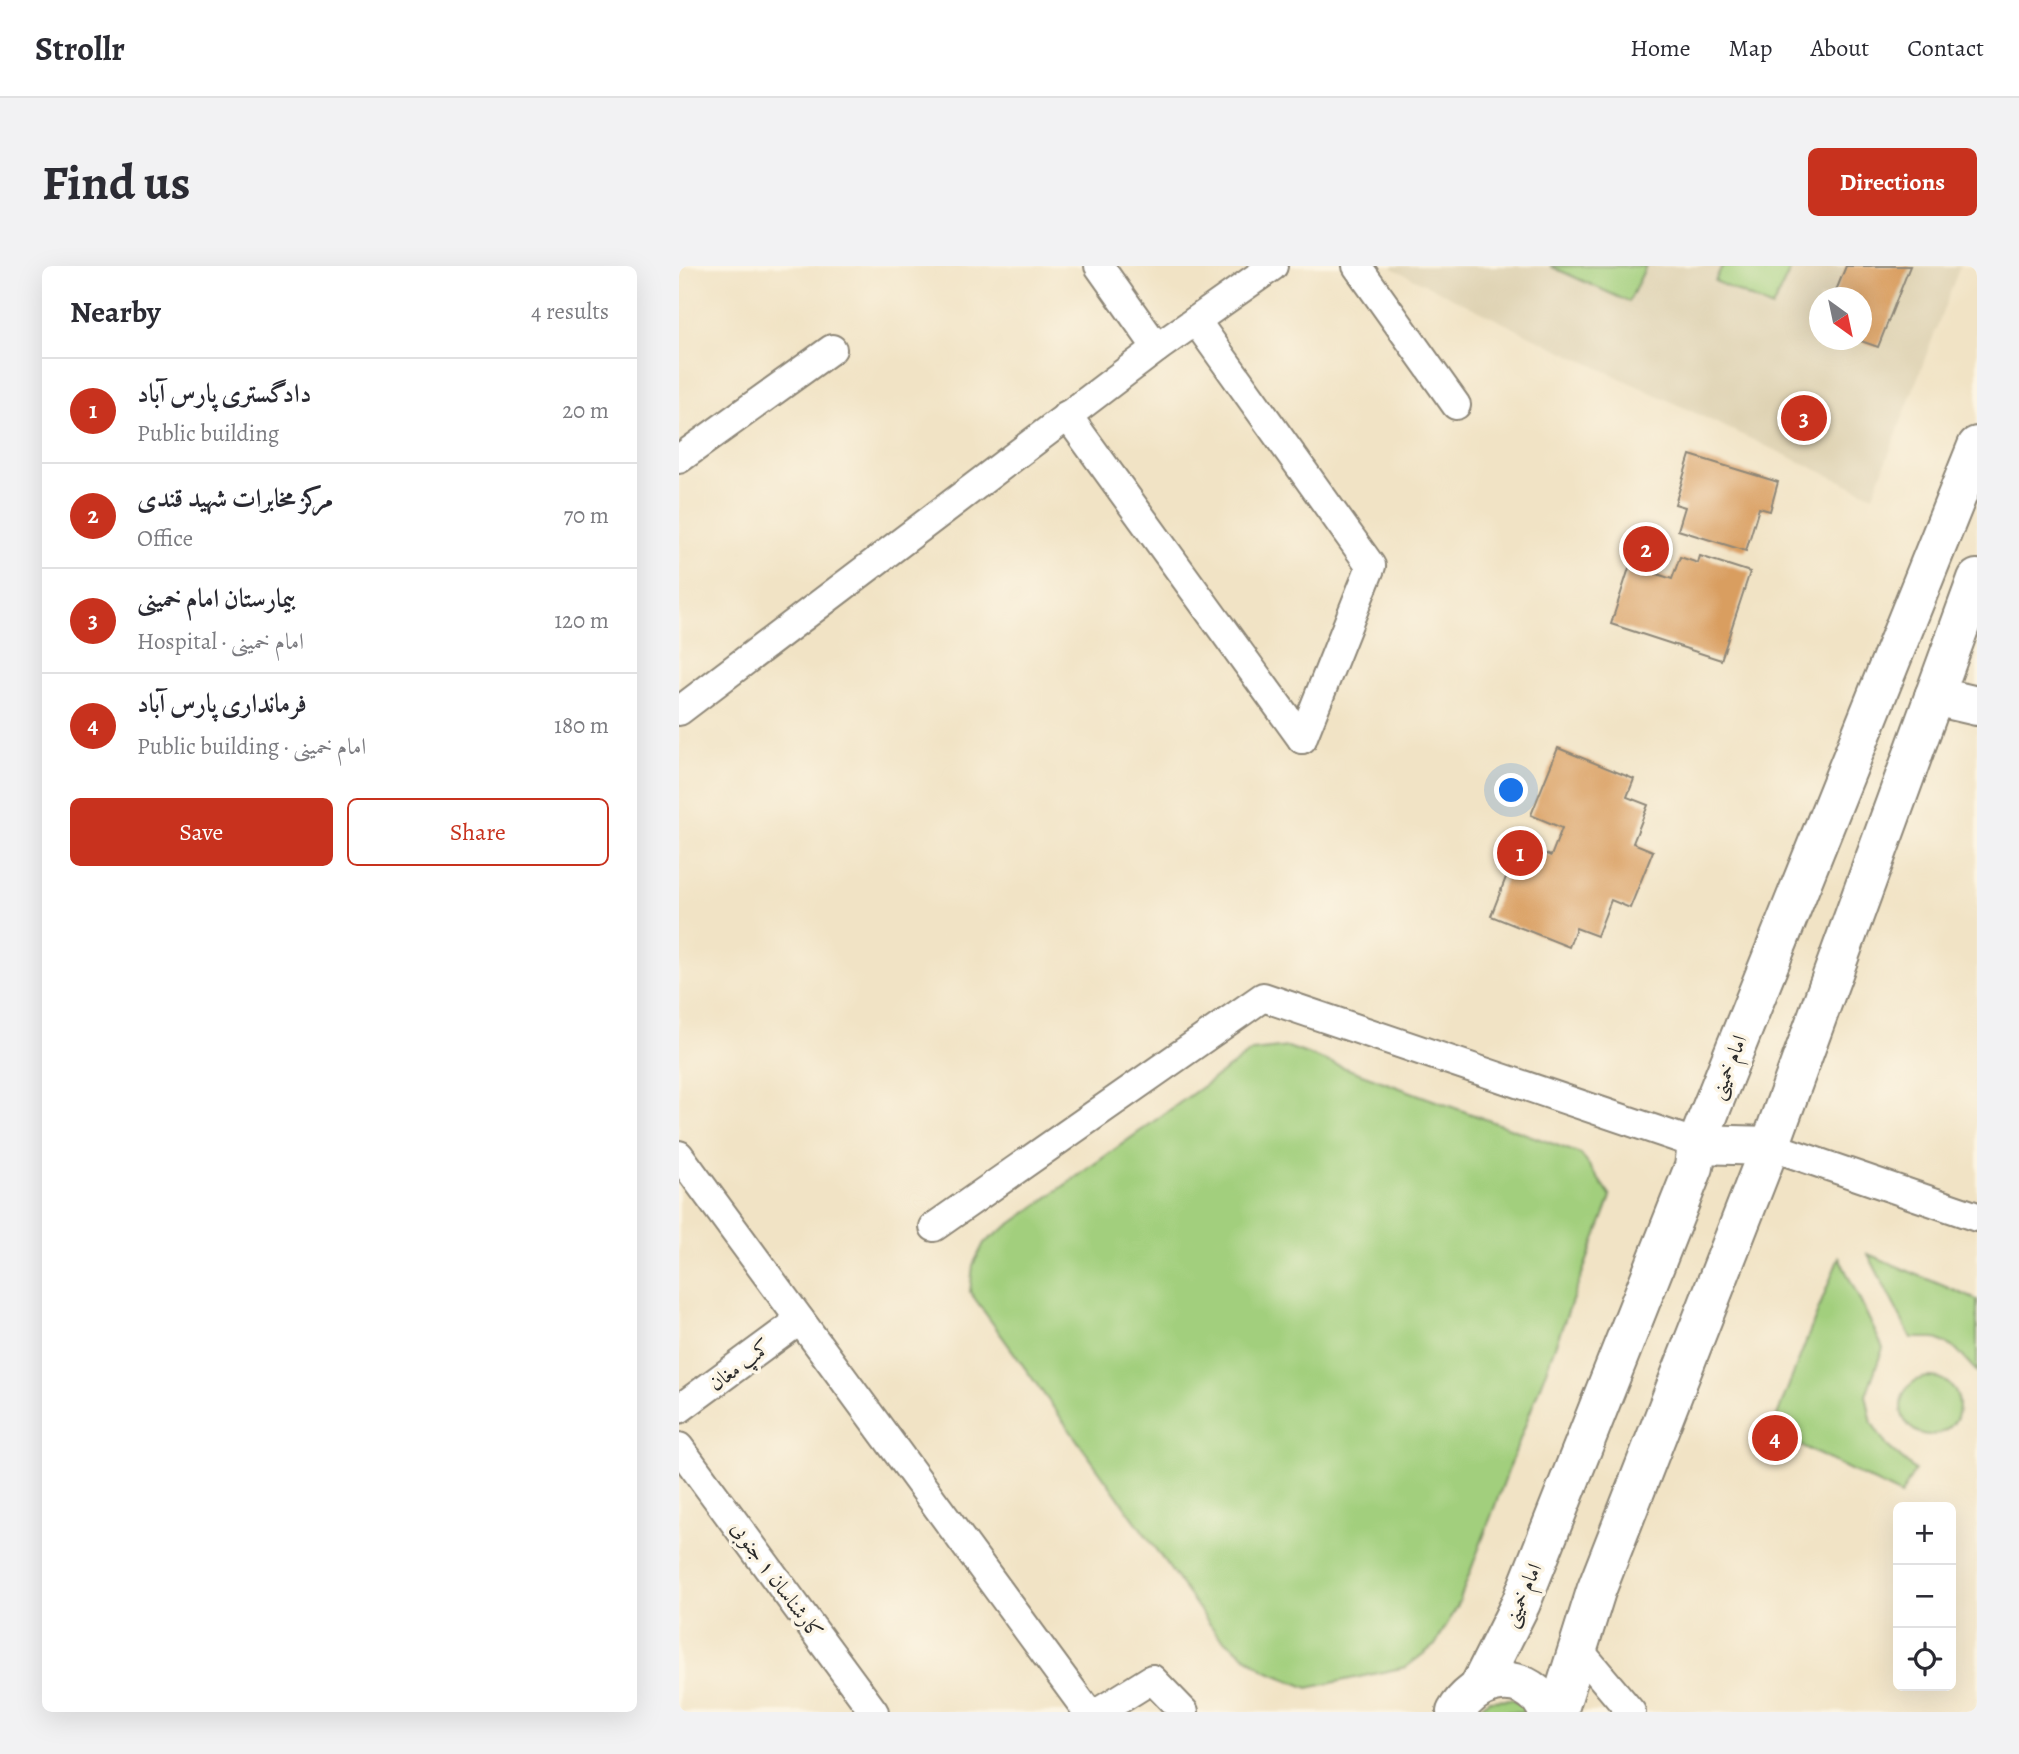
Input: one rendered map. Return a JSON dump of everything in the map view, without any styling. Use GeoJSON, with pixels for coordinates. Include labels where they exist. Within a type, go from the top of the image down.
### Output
{"type":"FeatureCollection","features":[{"type":"Feature","properties":{"kind":"main road","name":"امام خمینی"},"geometry":{"type":"LineString","coordinates":[[1467,1700],[1521,1603],[1693,1167],[1697,1144],[1977,446]]}},
{"type":"Feature","properties":{"kind":"main road"},"geometry":{"type":"LineString","coordinates":[[1558,1712],[1597,1591],[1770,1146],[1977,579]]}},
{"type":"Feature","properties":{"kind":"main road"},"geometry":{"type":"LineString","coordinates":[[1934,696],[1977,706]]}},
{"type":"Feature","properties":{"kind":"main road"},"geometry":{"type":"LineString","coordinates":[[1697,1144],[1770,1146]]}},
{"type":"Feature","properties":{"kind":"main road"},"geometry":{"type":"LineString","coordinates":[[1467,1700],[1494,1682],[1511,1682],[1526,1687],[1540,1698],[1549,1712]]}},
{"type":"Feature","properties":{"kind":"street"},"geometry":{"type":"LineString","coordinates":[[1099,266],[1157,348]]}},
{"type":"Feature","properties":{"kind":"street"},"geometry":{"type":"LineString","coordinates":[[682,703],[1157,348],[1273,266]]}},
{"type":"Feature","properties":{"kind":"street"},"geometry":{"type":"LineString","coordinates":[[1357,266],[1456,405]]}},
{"type":"Feature","properties":{"kind":"street"},"geometry":{"type":"LineString","coordinates":[[1067,415],[1302,739],[1371,566],[1196,321]]}},
{"type":"Feature","properties":{"kind":"street"},"geometry":{"type":"LineString","coordinates":[[679,458],[832,349]]}},
{"type":"Feature","properties":{"kind":"street"},"geometry":{"type":"LineString","coordinates":[[934,1227],[1263,997],[1697,1144]]}},
{"type":"Feature","properties":{"kind":"street"},"geometry":{"type":"LineString","coordinates":[[1770,1146],[1977,1217]]}},
{"type":"Feature","properties":{"kind":"street"},"geometry":{"type":"LineString","coordinates":[[679,1155],[1089,1712]]}},
{"type":"Feature","properties":{"kind":"street","name":"کمپ مغان"},"geometry":{"type":"LineString","coordinates":[[679,1409],[800,1320]]}},
{"type":"Feature","properties":{"kind":"street","name":"کارشناسان ۱ جنوبی"},"geometry":{"type":"LineString","coordinates":[[679,1447],[874,1712]]}},
{"type":"Feature","properties":{"kind":"street"},"geometry":{"type":"LineString","coordinates":[[1578,1649],[1631,1712]]}},
{"type":"Feature","properties":{"kind":"street"},"geometry":{"type":"LineString","coordinates":[[1099,1712],[1152,1679],[1184,1712]]}},
{"type":"Feature","properties":{"kind":"shaded area"},"geometry":{"type":"Polygon","coordinates":[[[1393,266],[1960,266],[1873,496],[1530,336],[1392,268],[1393,266]]]}},
{"type":"Feature","properties":{"kind":"green space"},"geometry":{"type":"Polygon","coordinates":[[[1550,266],[1646,266],[1629,302],[1550,266]]]}},
{"type":"Feature","properties":{"kind":"green space"},"geometry":{"type":"Polygon","coordinates":[[[1722,266],[1792,266],[1772,308],[1715,281],[1722,266]]]}},
{"type":"Feature","properties":{"kind":"green space"},"geometry":{"type":"Polygon","coordinates":[[[1288,1047],[1581,1154],[1611,1197],[1457,1607],[1435,1645],[1406,1667],[1308,1688],[1264,1670],[1217,1634],[970,1292],[973,1265],[984,1243],[1252,1051],[1288,1047]]]}},
{"type":"Feature","properties":{"kind":"green space"},"geometry":{"type":"Polygon","coordinates":[[[1868,1254],[1977,1300],[1977,1372],[1956,1349],[1935,1338],[1911,1338],[1868,1254]]]}},
{"type":"Feature","properties":{"kind":"green space"},"geometry":{"type":"Polygon","coordinates":[[[1839,1257],[1883,1348],[1866,1395],[1872,1423],[1887,1446],[1915,1470],[1901,1495],[1771,1431],[1839,1257]]]}},
{"type":"Feature","properties":{"kind":"green space"},"geometry":{"type":"Polygon","coordinates":[[[1930,1377],[1941,1379],[1954,1390],[1959,1406],[1957,1417],[1946,1430],[1930,1435],[1919,1433],[1906,1422],[1901,1406],[1903,1395],[1914,1382],[1930,1377]]]}},
{"type":"Feature","properties":{"kind":"green space"},"geometry":{"type":"Polygon","coordinates":[[[1512,1699],[1531,1712],[1475,1712],[1489,1700],[1512,1699]]]}},
{"type":"Feature","properties":{"kind":"building"},"geometry":{"type":"Polygon","coordinates":[[[1846,266],[1910,266],[1878,347],[1872,345],[1872,287],[1837,287],[1846,266]]]}},
{"type":"Feature","properties":{"kind":"building"},"geometry":{"type":"Polygon","coordinates":[[[1690,455],[1778,482],[1770,511],[1759,508],[1746,551],[1678,530],[1685,507],[1675,504],[1690,455]]]}},
{"type":"Feature","properties":{"kind":"building"},"geometry":{"type":"Polygon","coordinates":[[[1700,556],[1750,572],[1721,660],[1611,624],[1630,565],[1672,579],[1680,557],[1698,563],[1700,556]]]}},
{"type":"Feature","properties":{"kind":"building"},"geometry":{"type":"Polygon","coordinates":[[[1558,748],[1634,779],[1627,797],[1648,805],[1633,843],[1653,851],[1630,908],[1611,900],[1597,936],[1576,928],[1569,947],[1491,916],[1519,844],[1551,856],[1562,828],[1531,815],[1558,748]]]}},
{"type":"Feature","properties":{"kind":"place","name":"بیمارستان امام خمینی"},"geometry":{"type":"Point","coordinates":[1804,418]}},
{"type":"Feature","properties":{"kind":"place","name":"مرکز مخابرات شهید قندی"},"geometry":{"type":"Point","coordinates":[1646,549]}},
{"type":"Feature","properties":{"kind":"place","name":"دادگستری پارس آباد"},"geometry":{"type":"Point","coordinates":[1520,853]}},
{"type":"Feature","properties":{"kind":"place","name":"فرمانداری پارس آباد"},"geometry":{"type":"Point","coordinates":[1775,1438]}}]}
